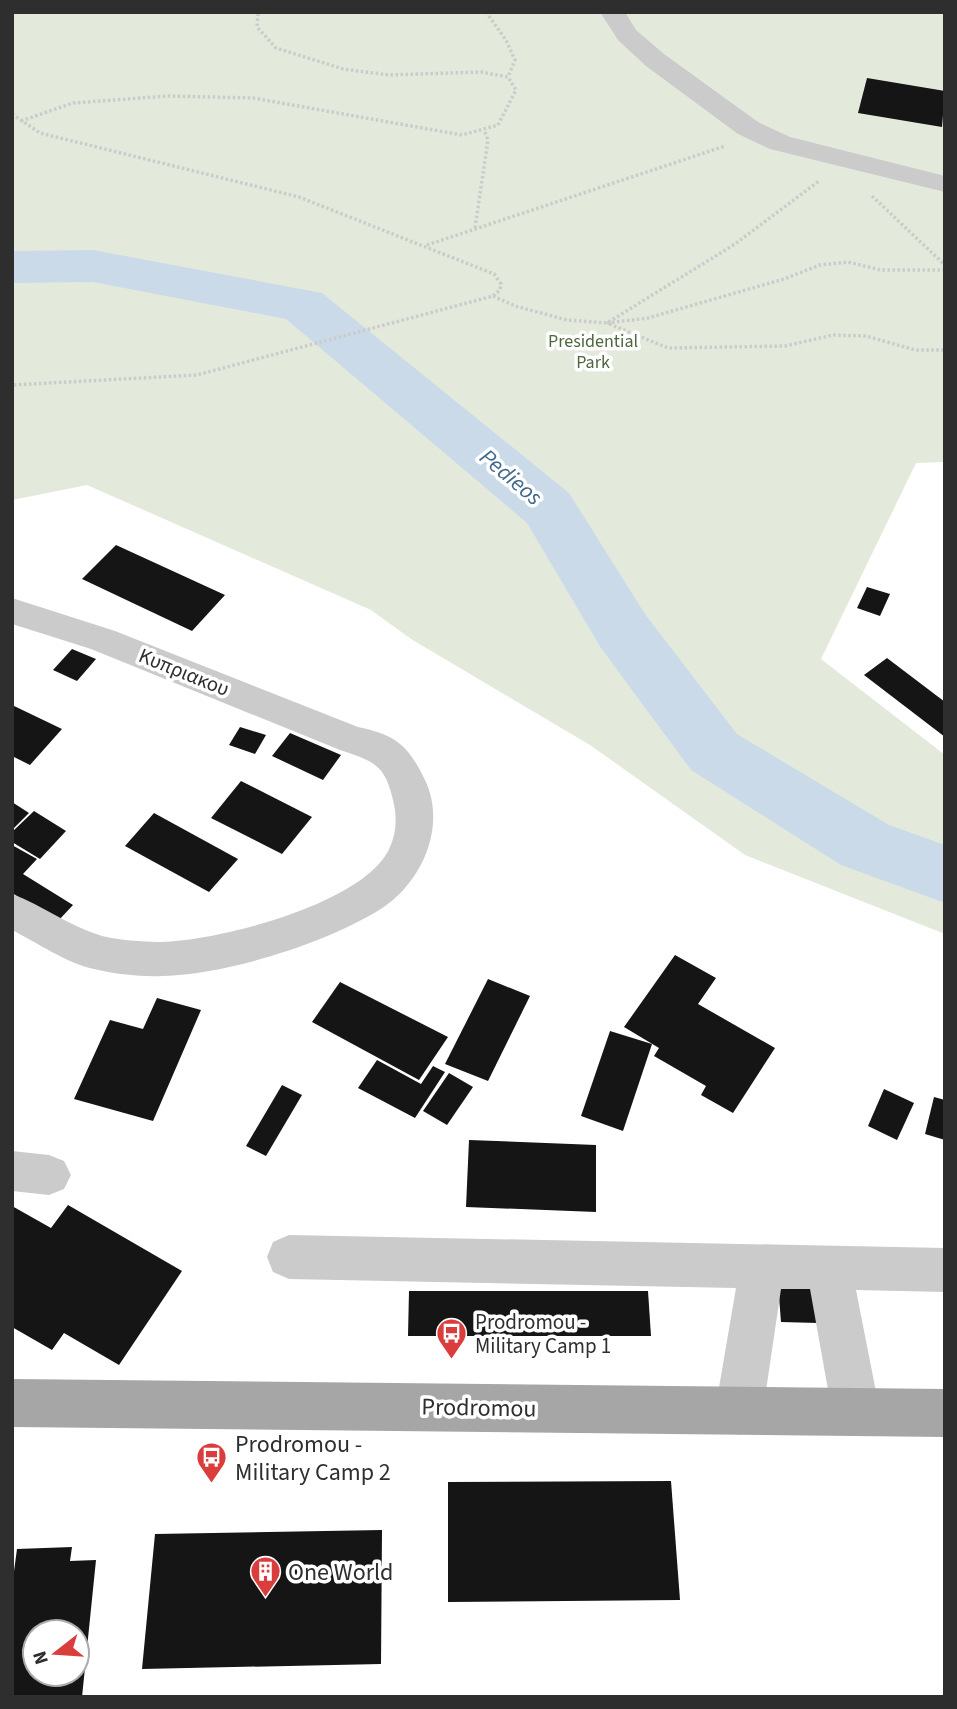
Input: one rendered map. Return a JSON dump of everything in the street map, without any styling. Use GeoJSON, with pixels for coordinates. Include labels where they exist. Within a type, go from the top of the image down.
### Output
{"type":"FeatureCollection","features":[{"type":"Feature","properties":{"kind":"main road","name":"Prodromou"},"geometry":{"type":"LineString","coordinates":[[12,1403],[945,1413]]}},
{"type":"Feature","properties":{"kind":"street"},"geometry":{"type":"LineString","coordinates":[[612,12],[627,35],[655,60],[748,128],[780,143],[945,184]]}},
{"type":"Feature","properties":{"kind":"street","name":"Κυπριακου"},"geometry":{"type":"LineString","coordinates":[[12,611],[103,640],[354,740],[379,746],[399,766],[408,784],[416,818],[408,853],[394,873],[364,900],[301,928],[231,950],[162,959],[94,952],[12,911]]}},
{"type":"Feature","properties":{"kind":"street"},"geometry":{"type":"LineString","coordinates":[[289,1257],[945,1270]]}},
{"type":"Feature","properties":{"kind":"street"},"geometry":{"type":"LineString","coordinates":[[739,1411],[762,1267]]}},
{"type":"Feature","properties":{"kind":"street"},"geometry":{"type":"LineString","coordinates":[[829,1268],[856,1412]]}},
{"type":"Feature","properties":{"kind":"path"},"geometry":{"type":"LineString","coordinates":[[21,121],[73,103],[168,96],[253,98],[462,135],[498,125],[516,90],[508,77],[481,72],[389,75],[344,69],[276,48],[257,27],[258,15],[262,12]]}},
{"type":"Feature","properties":{"kind":"path"},"geometry":{"type":"LineString","coordinates":[[395,12],[414,12]]}},
{"type":"Feature","properties":{"kind":"path"},"geometry":{"type":"LineString","coordinates":[[486,12],[506,40],[515,60],[508,77]]}},
{"type":"Feature","properties":{"kind":"path"},"geometry":{"type":"LineString","coordinates":[[12,114],[40,133],[299,197],[494,274],[501,284],[500,290],[493,296],[197,375],[12,385]]}},
{"type":"Feature","properties":{"kind":"path"},"geometry":{"type":"LineString","coordinates":[[475,228],[488,140],[484,130]]}},
{"type":"Feature","properties":{"kind":"path"},"geometry":{"type":"LineString","coordinates":[[426,245],[720,149],[734,141]]}},
{"type":"Feature","properties":{"kind":"path"},"geometry":{"type":"LineString","coordinates":[[607,323],[735,244],[825,176]]}},
{"type":"Feature","properties":{"kind":"path"},"geometry":{"type":"LineString","coordinates":[[863,187],[945,267]]}},
{"type":"Feature","properties":{"kind":"path"},"geometry":{"type":"LineString","coordinates":[[493,296],[515,306],[567,320],[607,323],[648,318],[784,279],[820,265],[848,262],[881,270],[945,267]]}},
{"type":"Feature","properties":{"kind":"path"},"geometry":{"type":"LineString","coordinates":[[607,323],[668,348],[785,346],[833,335],[866,336],[915,350],[945,351]]}},
{"type":"Feature","properties":{"kind":"green space","name":"Presidential Park"},"geometry":{"type":"Polygon","coordinates":[[[12,12],[945,12],[945,462],[916,463],[821,659],[945,755],[945,934],[745,855],[590,745],[411,639],[371,610],[87,485],[12,500],[12,12]]]}},
{"type":"Feature","properties":{"kind":"building"},"geometry":{"type":"Polygon","coordinates":[[[867,78],[945,91],[942,127],[858,113],[867,78]]]}},
{"type":"Feature","properties":{"kind":"building"},"geometry":{"type":"Polygon","coordinates":[[[116,545],[225,595],[192,631],[82,579],[116,545]]]}},
{"type":"Feature","properties":{"kind":"building"},"geometry":{"type":"Polygon","coordinates":[[[867,587],[890,594],[880,616],[857,608],[867,587]]]}},
{"type":"Feature","properties":{"kind":"building"},"geometry":{"type":"Polygon","coordinates":[[[72,649],[96,659],[77,681],[53,670],[72,649]]]}},
{"type":"Feature","properties":{"kind":"building"},"geometry":{"type":"Polygon","coordinates":[[[887,658],[945,702],[945,737],[864,675],[887,658]]]}},
{"type":"Feature","properties":{"kind":"building"},"geometry":{"type":"Polygon","coordinates":[[[12,705],[62,729],[30,765],[12,756],[12,705]]]}},
{"type":"Feature","properties":{"kind":"building"},"geometry":{"type":"Polygon","coordinates":[[[240,727],[266,735],[255,754],[229,745],[240,727]]]}},
{"type":"Feature","properties":{"kind":"building"},"geometry":{"type":"Polygon","coordinates":[[[290,733],[341,755],[323,780],[272,756],[290,733]]]}},
{"type":"Feature","properties":{"kind":"building"},"geometry":{"type":"Polygon","coordinates":[[[241,781],[312,817],[282,854],[211,818],[241,781]]]}},
{"type":"Feature","properties":{"kind":"building"},"geometry":{"type":"Polygon","coordinates":[[[12,802],[29,813],[12,830],[12,802]]]}},
{"type":"Feature","properties":{"kind":"building"},"geometry":{"type":"Polygon","coordinates":[[[34,811],[66,831],[40,859],[12,842],[12,832],[34,811]]]}},
{"type":"Feature","properties":{"kind":"building"},"geometry":{"type":"Polygon","coordinates":[[[154,813],[238,859],[209,892],[125,846],[154,813]]]}},
{"type":"Feature","properties":{"kind":"building"},"geometry":{"type":"Polygon","coordinates":[[[12,845],[37,859],[23,874],[73,905],[58,921],[12,893],[12,845]]]}},
{"type":"Feature","properties":{"kind":"building"},"geometry":{"type":"Polygon","coordinates":[[[675,955],[716,978],[698,1004],[775,1048],[733,1113],[701,1095],[706,1086],[654,1056],[659,1048],[624,1027],[675,955]]]}},
{"type":"Feature","properties":{"kind":"building"},"geometry":{"type":"Polygon","coordinates":[[[488,979],[530,996],[488,1081],[445,1064],[488,979]]]}},
{"type":"Feature","properties":{"kind":"building"},"geometry":{"type":"Polygon","coordinates":[[[340,982],[448,1037],[419,1080],[312,1022],[340,982]]]}},
{"type":"Feature","properties":{"kind":"building"},"geometry":{"type":"Polygon","coordinates":[[[157,998],[201,1010],[153,1121],[74,1099],[110,1020],[143,1029],[157,998]]]}},
{"type":"Feature","properties":{"kind":"building"},"geometry":{"type":"Polygon","coordinates":[[[610,1031],[652,1044],[623,1131],[581,1116],[610,1031]]]}},
{"type":"Feature","properties":{"kind":"building"},"geometry":{"type":"Polygon","coordinates":[[[377,1060],[421,1084],[433,1066],[445,1072],[415,1118],[358,1088],[377,1060]]]}},
{"type":"Feature","properties":{"kind":"building"},"geometry":{"type":"Polygon","coordinates":[[[449,1073],[473,1087],[447,1125],[423,1111],[449,1073]]]}},
{"type":"Feature","properties":{"kind":"building"},"geometry":{"type":"Polygon","coordinates":[[[282,1085],[302,1095],[266,1156],[246,1146],[282,1085]]]}},
{"type":"Feature","properties":{"kind":"building"},"geometry":{"type":"Polygon","coordinates":[[[884,1089],[914,1103],[897,1140],[868,1126],[884,1089]]]}},
{"type":"Feature","properties":{"kind":"building"},"geometry":{"type":"Polygon","coordinates":[[[934,1097],[945,1100],[945,1140],[925,1134],[934,1097]]]}},
{"type":"Feature","properties":{"kind":"building"},"geometry":{"type":"Polygon","coordinates":[[[469,1140],[596,1145],[596,1212],[466,1207],[469,1140]]]}},
{"type":"Feature","properties":{"kind":"building"},"geometry":{"type":"Polygon","coordinates":[[[68,1205],[182,1271],[119,1365],[64,1333],[52,1350],[12,1327],[12,1206],[51,1228],[68,1205]]]}},
{"type":"Feature","properties":{"kind":"building"},"geometry":{"type":"Polygon","coordinates":[[[778,1284],[815,1285],[818,1323],[781,1322],[778,1284]]]}},
{"type":"Feature","properties":{"kind":"building"},"geometry":{"type":"Polygon","coordinates":[[[409,1291],[648,1291],[651,1336],[408,1336],[409,1291]]]}},
{"type":"Feature","properties":{"kind":"building"},"geometry":{"type":"Polygon","coordinates":[[[671,1481],[680,1600],[448,1602],[448,1482],[671,1481]]]}},
{"type":"Feature","properties":{"kind":"building","name":"One World"},"geometry":{"type":"Polygon","coordinates":[[[382,1530],[381,1664],[142,1669],[155,1534],[382,1530]]]}},
{"type":"Feature","properties":{"kind":"building"},"geometry":{"type":"Polygon","coordinates":[[[72,1547],[70,1561],[96,1560],[90,1618],[21,1618],[21,1688],[83,1688],[82,1697],[12,1697],[12,1586],[17,1549],[72,1547]]]}},
{"type":"Feature","properties":{"kind":"waterway","name":"Pedieos"},"geometry":{"type":"LineString","coordinates":[[12,267],[93,266],[303,305],[548,508],[623,631],[714,752],[865,845],[945,874]]}},
{"type":"Feature","properties":{"kind":"place","name":"Prodromou - Military Camp 1"},"geometry":{"type":"Point","coordinates":[452,1361]}},
{"type":"Feature","properties":{"kind":"place","name":"Prodromou - Military Camp 2"},"geometry":{"type":"Point","coordinates":[212,1485]}},
{"type":"Feature","properties":{"kind":"place","name":"One World"},"geometry":{"type":"Point","coordinates":[265,1599]}}]}
